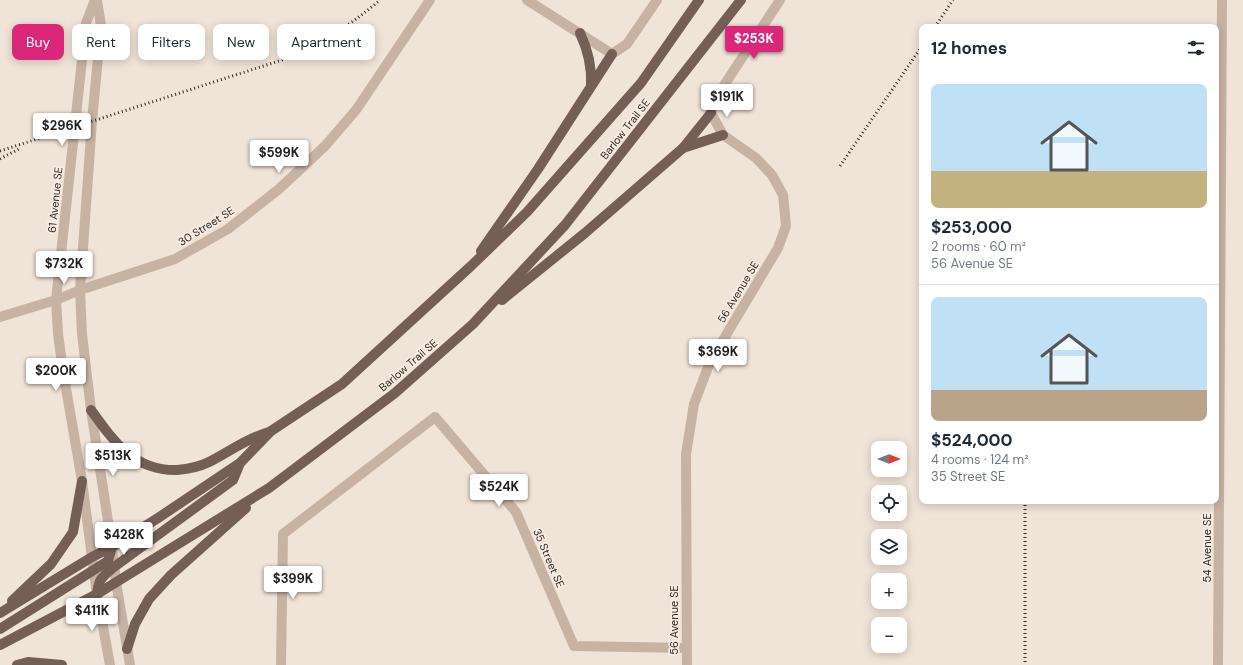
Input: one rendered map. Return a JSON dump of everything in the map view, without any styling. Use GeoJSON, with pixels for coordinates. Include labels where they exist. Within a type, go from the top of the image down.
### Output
{"type":"FeatureCollection","features":[{"type":"Feature","properties":{"kind":"main road","name":"Barlow Trail SE"},"geometry":{"type":"LineString","coordinates":[[0,613],[158,518],[240,463],[271,431],[342,384],[471,266],[527,212],[641,83],[699,0]]}},
{"type":"Feature","properties":{"kind":"main road","name":"Barlow Trail SE"},"geometry":{"type":"LineString","coordinates":[[0,645],[97,594],[269,488],[395,393],[473,324],[566,225],[741,0]]}},
{"type":"Feature","properties":{"kind":"main road"},"geometry":{"type":"LineString","coordinates":[[580,33],[588,50],[591,66],[592,75],[590,87]]}},
{"type":"Feature","properties":{"kind":"main road"},"geometry":{"type":"LineString","coordinates":[[471,266],[538,169],[612,54]]}},
{"type":"Feature","properties":{"kind":"main road"},"geometry":{"type":"LineString","coordinates":[[473,324],[585,233],[683,148],[711,113]]}},
{"type":"Feature","properties":{"kind":"main road"},"geometry":{"type":"LineString","coordinates":[[683,148],[724,135]]}},
{"type":"Feature","properties":{"kind":"main road"},"geometry":{"type":"LineString","coordinates":[[91,410],[110,437],[125,452],[142,463],[163,470],[188,469],[208,463],[259,434],[271,431]]}},
{"type":"Feature","properties":{"kind":"main road"},"geometry":{"type":"LineString","coordinates":[[97,594],[98,585],[101,578],[233,480],[240,463]]}},
{"type":"Feature","properties":{"kind":"main road"},"geometry":{"type":"LineString","coordinates":[[0,613],[51,564],[73,532],[82,481]]}},
{"type":"Feature","properties":{"kind":"main road"},"geometry":{"type":"LineString","coordinates":[[127,649],[136,624],[148,599],[171,574],[269,488]]}},
{"type":"Feature","properties":{"kind":"main road"},"geometry":{"type":"LineString","coordinates":[[0,629],[108,561],[112,547]]}},
{"type":"Feature","properties":{"kind":"main road"},"geometry":{"type":"LineString","coordinates":[[17,665],[28,662],[62,665]]}},
{"type":"Feature","properties":{"kind":"street","name":"61 Avenue SE"},"geometry":{"type":"LineString","coordinates":[[96,0],[101,26],[92,122],[80,290],[82,334],[91,410],[116,582],[130,665]]}},
{"type":"Feature","properties":{"kind":"street","name":"61 Avenue SE"},"geometry":{"type":"LineString","coordinates":[[96,0],[86,23],[56,300],[58,334],[63,371],[82,481],[97,594],[110,665]]}},
{"type":"Feature","properties":{"kind":"street","name":"30 Street SE"},"geometry":{"type":"LineString","coordinates":[[0,317],[56,300],[80,290],[175,259],[228,229],[279,189],[325,146],[356,110],[430,0]]}},
{"type":"Feature","properties":{"kind":"street"},"geometry":{"type":"LineString","coordinates":[[527,0],[612,54],[627,44],[657,0]]}},
{"type":"Feature","properties":{"kind":"street"},"geometry":{"type":"LineString","coordinates":[[711,113],[715,99],[780,0]]}},
{"type":"Feature","properties":{"kind":"street","name":"54 Avenue SE"},"geometry":{"type":"LineString","coordinates":[[1219,499],[1222,0]]}},
{"type":"Feature","properties":{"kind":"street","name":"56 Avenue SE"},"geometry":{"type":"LineString","coordinates":[[687,665],[686,454],[694,404],[710,362],[778,248],[786,226],[783,195],[772,175],[756,158],[724,135],[711,113]]}},
{"type":"Feature","properties":{"kind":"street","name":"35 Street SE"},"geometry":{"type":"LineString","coordinates":[[281,665],[284,534],[436,417],[516,512],[574,646],[687,648]]}},
{"type":"Feature","properties":{"kind":"street","name":"54 Avenue SE"},"geometry":{"type":"LineString","coordinates":[[1218,665],[1219,504]]}},
{"type":"Feature","properties":{"kind":"railway"},"geometry":{"type":"LineString","coordinates":[[0,151],[282,60],[333,34],[380,0]]}},
{"type":"Feature","properties":{"kind":"railway"},"geometry":{"type":"LineString","coordinates":[[937,24],[953,0]]}},
{"type":"Feature","properties":{"kind":"railway"},"geometry":{"type":"LineString","coordinates":[[840,166],[919,50]]}},
{"type":"Feature","properties":{"kind":"railway"},"geometry":{"type":"LineString","coordinates":[[0,159],[19,149]]}},
{"type":"Feature","properties":{"kind":"railway"},"geometry":{"type":"LineString","coordinates":[[1025,504],[1025,665]]}}]}
